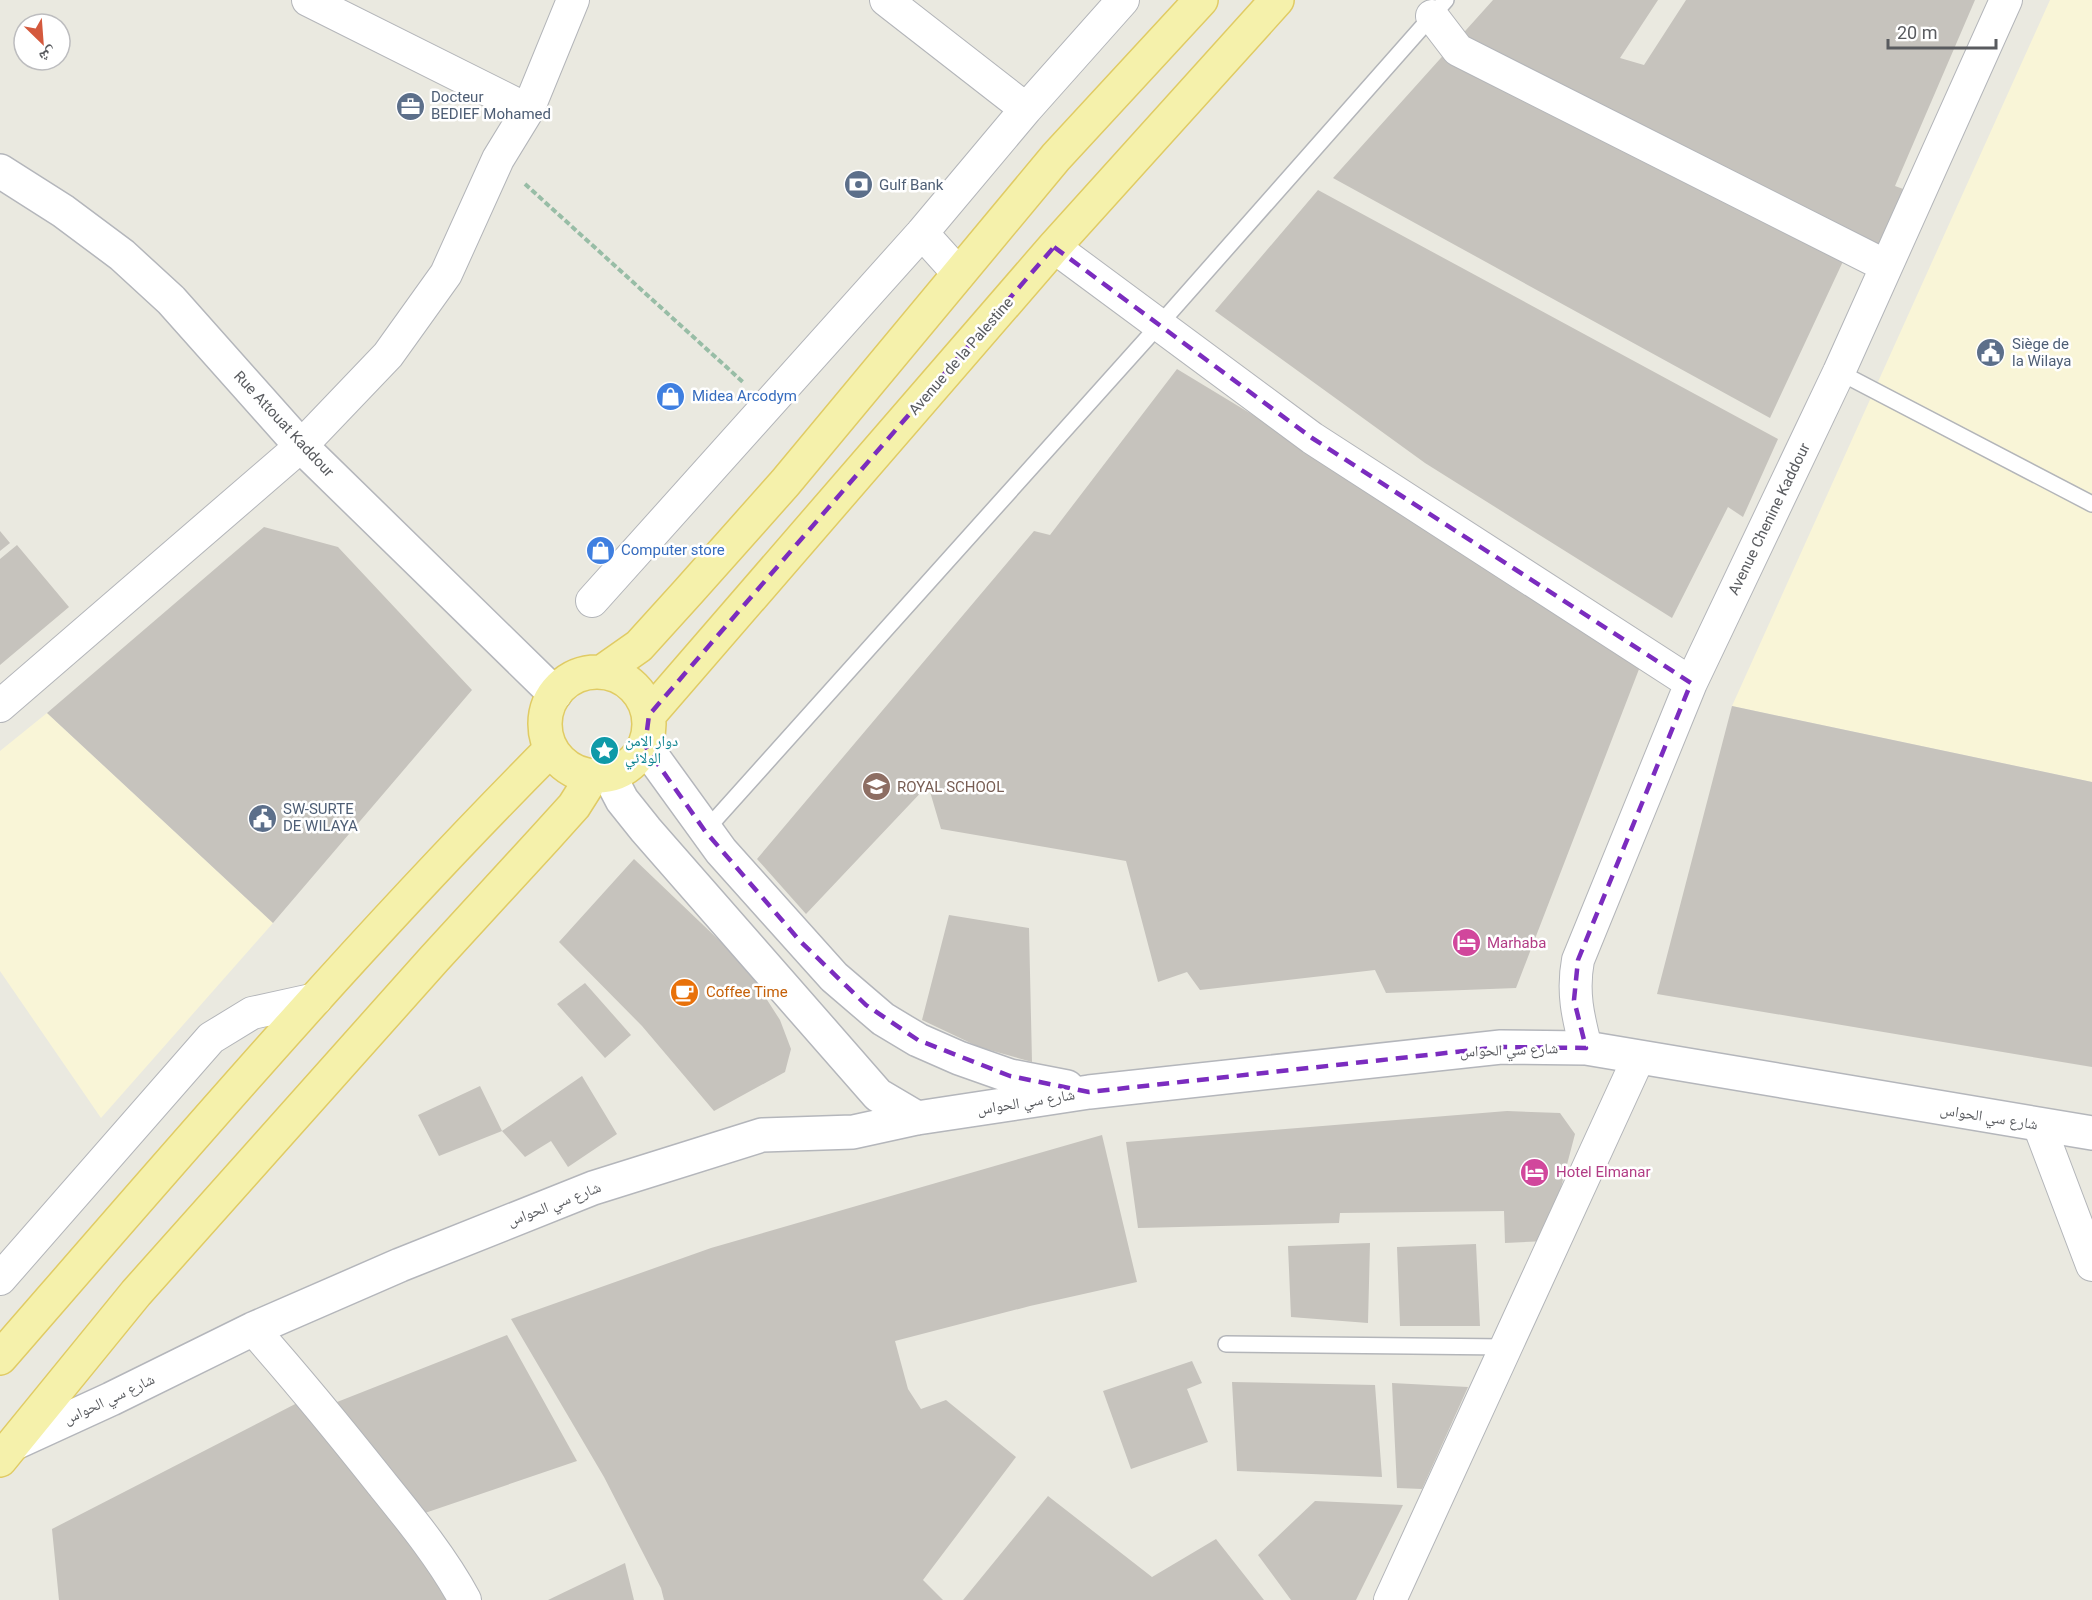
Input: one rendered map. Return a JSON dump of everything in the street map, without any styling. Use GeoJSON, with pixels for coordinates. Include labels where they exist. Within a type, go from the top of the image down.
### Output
{"type":"FeatureCollection","features":[{"type":"Feature","properties":{"kind":"main road"},"geometry":{"type":"LineString","coordinates":[[602,672],[639,646],[667,616],[785,483],[1056,157],[1201,0]]}},
{"type":"Feature","properties":{"kind":"main road","name":"Avenue de la Palestine"},"geometry":{"type":"LineString","coordinates":[[647,731],[1054,247],[1276,0]]}},
{"type":"Feature","properties":{"kind":"main road"},"geometry":{"type":"LineString","coordinates":[[8,1452],[136,1293],[601,775],[630,764],[647,731],[643,699],[633,685],[619,676],[602,672],[576,677],[555,694],[548,707],[545,721],[546,736],[562,763],[577,771],[601,775]]}},
{"type":"Feature","properties":{"kind":"main road"},"geometry":{"type":"LineString","coordinates":[[0,1358],[204,1121],[489,812],[552,749]]}},
{"type":"Feature","properties":{"kind":"street"},"geometry":{"type":"LineString","coordinates":[[308,0],[528,110]]}},
{"type":"Feature","properties":{"kind":"street"},"geometry":{"type":"LineString","coordinates":[[0,706],[301,446],[388,355],[446,274],[498,159],[528,110],[573,0]]}},
{"type":"Feature","properties":{"kind":"street"},"geometry":{"type":"LineString","coordinates":[[886,0],[1026,110]]}},
{"type":"Feature","properties":{"kind":"street"},"geometry":{"type":"LineString","coordinates":[[592,601],[922,233],[1123,0]]}},
{"type":"Feature","properties":{"kind":"street","name":"Avenue Chenine Kaddour"},"geometry":{"type":"LineString","coordinates":[[1586,1048],[1575,1000],[1574,984],[1578,960],[1691,683],[1839,372],[2006,0]]}},
{"type":"Feature","properties":{"kind":"street"},"geometry":{"type":"LineString","coordinates":[[1439,8],[1458,50],[1886,266]]}},
{"type":"Feature","properties":{"kind":"street","name":"Rue Attouat Kaddour"},"geometry":{"type":"LineString","coordinates":[[0,171],[63,211],[122,255],[171,300],[301,446],[555,694]]}},
{"type":"Feature","properties":{"kind":"street"},"geometry":{"type":"LineString","coordinates":[[922,233],[959,274]]}},
{"type":"Feature","properties":{"kind":"street"},"geometry":{"type":"LineString","coordinates":[[1054,247],[1312,438],[1691,683]]}},
{"type":"Feature","properties":{"kind":"street"},"geometry":{"type":"LineString","coordinates":[[647,731],[705,831],[834,977],[883,1019],[918,1040],[959,1058],[1010,1076],[1089,1092]]}},
{"type":"Feature","properties":{"kind":"street"},"geometry":{"type":"LineString","coordinates":[[601,775],[646,830],[879,1095],[917,1118]]}},
{"type":"Feature","properties":{"kind":"street"},"geometry":{"type":"LineString","coordinates":[[0,1279],[211,1038],[252,1013],[316,999]]}},
{"type":"Feature","properties":{"kind":"street","name":"شارع سي الحواس"},"geometry":{"type":"LineString","coordinates":[[8,1452],[253,1329],[400,1265],[616,1181],[762,1135],[853,1132],[917,1118],[1089,1092],[1501,1047],[1586,1048],[1638,1059],[2092,1133]]}},
{"type":"Feature","properties":{"kind":"street"},"geometry":{"type":"LineString","coordinates":[[1390,1600],[1638,1059]]}},
{"type":"Feature","properties":{"kind":"street"},"geometry":{"type":"LineString","coordinates":[[2039,1125],[2092,1265]]}},
{"type":"Feature","properties":{"kind":"street"},"geometry":{"type":"LineString","coordinates":[[253,1329],[309,1392],[404,1511],[454,1579],[465,1600]]}},
{"type":"Feature","properties":{"kind":"lane"},"geometry":{"type":"LineString","coordinates":[[705,831],[1159,325],[1439,8]]}},
{"type":"Feature","properties":{"kind":"lane"},"geometry":{"type":"LineString","coordinates":[[1839,372],[2092,504]]}},
{"type":"Feature","properties":{"kind":"lane"},"geometry":{"type":"LineString","coordinates":[[1226,1344],[1506,1347]]}},
{"type":"Feature","properties":{"kind":"path"},"geometry":{"type":"LineString","coordinates":[[498,159],[768,406]]}},
{"type":"Feature","properties":{"kind":"highlighted area"},"geometry":{"type":"Polygon","coordinates":[[[1054,247],[1312,438],[1691,683],[1578,960],[1574,1000],[1586,1048],[1501,1047],[1089,1092],[1010,1076],[959,1058],[918,1040],[866,1005],[800,941],[705,831],[645,746],[649,715],[1054,247]]]}},
{"type":"Feature","properties":{"kind":"shaded area","name":"Siège de la Wilaya"},"geometry":{"type":"Polygon","coordinates":[[[2050,0],[2092,0],[2092,782],[1732,706],[2050,0]]]}},
{"type":"Feature","properties":{"kind":"shaded area"},"geometry":{"type":"Polygon","coordinates":[[[47,713],[273,923],[101,1118],[0,971],[0,751],[47,713]]]}},
{"type":"Feature","properties":{"kind":"building"},"geometry":{"type":"Polygon","coordinates":[[[1493,0],[1658,0],[1620,58],[1644,65],[1686,0],[1975,0],[1895,186],[1906,190],[1875,265],[1846,255],[1770,418],[1333,178],[1493,0]]]}},
{"type":"Feature","properties":{"kind":"building"},"geometry":{"type":"Polygon","coordinates":[[[1318,190],[1778,439],[1743,517],[1728,507],[1672,618],[1425,463],[1215,311],[1318,190]]]}},
{"type":"Feature","properties":{"kind":"building"},"geometry":{"type":"Polygon","coordinates":[[[1177,369],[1461,541],[1641,664],[1516,988],[1386,993],[1375,970],[1200,990],[1187,972],[1158,982],[1126,861],[941,829],[928,785],[806,914],[757,859],[1034,531],[1050,535],[1177,369]]]}},
{"type":"Feature","properties":{"kind":"building","name":"SW-SURTE DE WILAYA"},"geometry":{"type":"Polygon","coordinates":[[[264,527],[338,547],[472,690],[273,923],[47,713],[264,527]]]}},
{"type":"Feature","properties":{"kind":"building"},"geometry":{"type":"Polygon","coordinates":[[[0,531],[10,543],[0,551],[0,531]]]}},
{"type":"Feature","properties":{"kind":"building"},"geometry":{"type":"Polygon","coordinates":[[[17,545],[69,607],[0,665],[0,559],[17,545]]]}},
{"type":"Feature","properties":{"kind":"building"},"geometry":{"type":"Polygon","coordinates":[[[1732,706],[2092,782],[2092,1067],[1657,994],[1732,706]]]}},
{"type":"Feature","properties":{"kind":"building","name":"Coffee Time"},"geometry":{"type":"Polygon","coordinates":[[[634,859],[744,964],[780,1020],[791,1049],[785,1072],[714,1111],[642,1026],[559,942],[634,859]]]}},
{"type":"Feature","properties":{"kind":"building"},"geometry":{"type":"Polygon","coordinates":[[[949,915],[1029,928],[1032,1062],[979,1047],[922,1020],[949,915]]]}},
{"type":"Feature","properties":{"kind":"building"},"geometry":{"type":"Polygon","coordinates":[[[585,983],[631,1035],[605,1058],[557,1004],[585,983]]]}},
{"type":"Feature","properties":{"kind":"building"},"geometry":{"type":"Polygon","coordinates":[[[582,1076],[617,1134],[568,1167],[551,1141],[525,1157],[502,1131],[582,1076]]]}},
{"type":"Feature","properties":{"kind":"building"},"geometry":{"type":"Polygon","coordinates":[[[480,1086],[502,1131],[439,1156],[418,1115],[480,1086]]]}},
{"type":"Feature","properties":{"kind":"building"},"geometry":{"type":"Polygon","coordinates":[[[1507,1111],[1560,1113],[1575,1134],[1547,1241],[1505,1243],[1504,1211],[1340,1213],[1339,1223],[1138,1228],[1126,1142],[1507,1111]]]}},
{"type":"Feature","properties":{"kind":"building"},"geometry":{"type":"Polygon","coordinates":[[[1102,1135],[1137,1282],[1030,1306],[895,1341],[908,1389],[921,1409],[946,1400],[1016,1457],[923,1580],[943,1600],[664,1600],[661,1588],[604,1477],[511,1319],[711,1248],[1102,1135]]]}},
{"type":"Feature","properties":{"kind":"building"},"geometry":{"type":"Polygon","coordinates":[[[1370,1243],[1368,1323],[1291,1317],[1288,1246],[1370,1243]]]}},
{"type":"Feature","properties":{"kind":"building"},"geometry":{"type":"Polygon","coordinates":[[[1476,1244],[1480,1326],[1400,1326],[1397,1247],[1476,1244]]]}},
{"type":"Feature","properties":{"kind":"building"},"geometry":{"type":"Polygon","coordinates":[[[507,1335],[577,1461],[422,1514],[332,1404],[507,1335]]]}},
{"type":"Feature","properties":{"kind":"building"},"geometry":{"type":"Polygon","coordinates":[[[1192,1361],[1202,1383],[1187,1389],[1208,1442],[1131,1469],[1103,1391],[1192,1361]]]}},
{"type":"Feature","properties":{"kind":"building"},"geometry":{"type":"Polygon","coordinates":[[[1232,1382],[1375,1385],[1382,1477],[1237,1471],[1232,1382]]]}},
{"type":"Feature","properties":{"kind":"building"},"geometry":{"type":"Polygon","coordinates":[[[1392,1383],[1468,1387],[1422,1489],[1397,1488],[1392,1383]]]}},
{"type":"Feature","properties":{"kind":"building"},"geometry":{"type":"Polygon","coordinates":[[[303,1400],[453,1600],[59,1600],[52,1529],[303,1400]]]}},
{"type":"Feature","properties":{"kind":"building"},"geometry":{"type":"Polygon","coordinates":[[[1048,1496],[1152,1577],[1216,1539],[1264,1600],[963,1600],[1048,1496]]]}},
{"type":"Feature","properties":{"kind":"building"},"geometry":{"type":"Polygon","coordinates":[[[1315,1501],[1403,1505],[1356,1600],[1291,1600],[1258,1555],[1315,1501]]]}},
{"type":"Feature","properties":{"kind":"building"},"geometry":{"type":"Polygon","coordinates":[[[625,1563],[634,1600],[548,1600],[625,1563]]]}},
{"type":"Feature","properties":{"kind":"place","name":"Docteur BEDIEF Mohamed"},"geometry":{"type":"Point","coordinates":[410,106]}},
{"type":"Feature","properties":{"kind":"place","name":"Gulf Bank"},"geometry":{"type":"Point","coordinates":[858,185]}},
{"type":"Feature","properties":{"kind":"place","name":"Siège de la Wilaya"},"geometry":{"type":"Point","coordinates":[1991,353]}},
{"type":"Feature","properties":{"kind":"place","name":"Midea Arcodym"},"geometry":{"type":"Point","coordinates":[671,396]}},
{"type":"Feature","properties":{"kind":"place","name":"Computer store"},"geometry":{"type":"Point","coordinates":[600,550]}},
{"type":"Feature","properties":{"kind":"place","name":"دوار الامن الولائي"},"geometry":{"type":"Point","coordinates":[604,750]}},
{"type":"Feature","properties":{"kind":"place","name":"ROYAL SCHOOL"},"geometry":{"type":"Point","coordinates":[876,787]}},
{"type":"Feature","properties":{"kind":"place","name":"SW-SURTE DE WILAYA"},"geometry":{"type":"Point","coordinates":[262,818]}},
{"type":"Feature","properties":{"kind":"place","name":"Marhaba"},"geometry":{"type":"Point","coordinates":[1466,943]}},
{"type":"Feature","properties":{"kind":"place","name":"Coffee Time"},"geometry":{"type":"Point","coordinates":[685,992]}},
{"type":"Feature","properties":{"kind":"place","name":"Hotel Elmanar"},"geometry":{"type":"Point","coordinates":[1535,1172]}}]}
